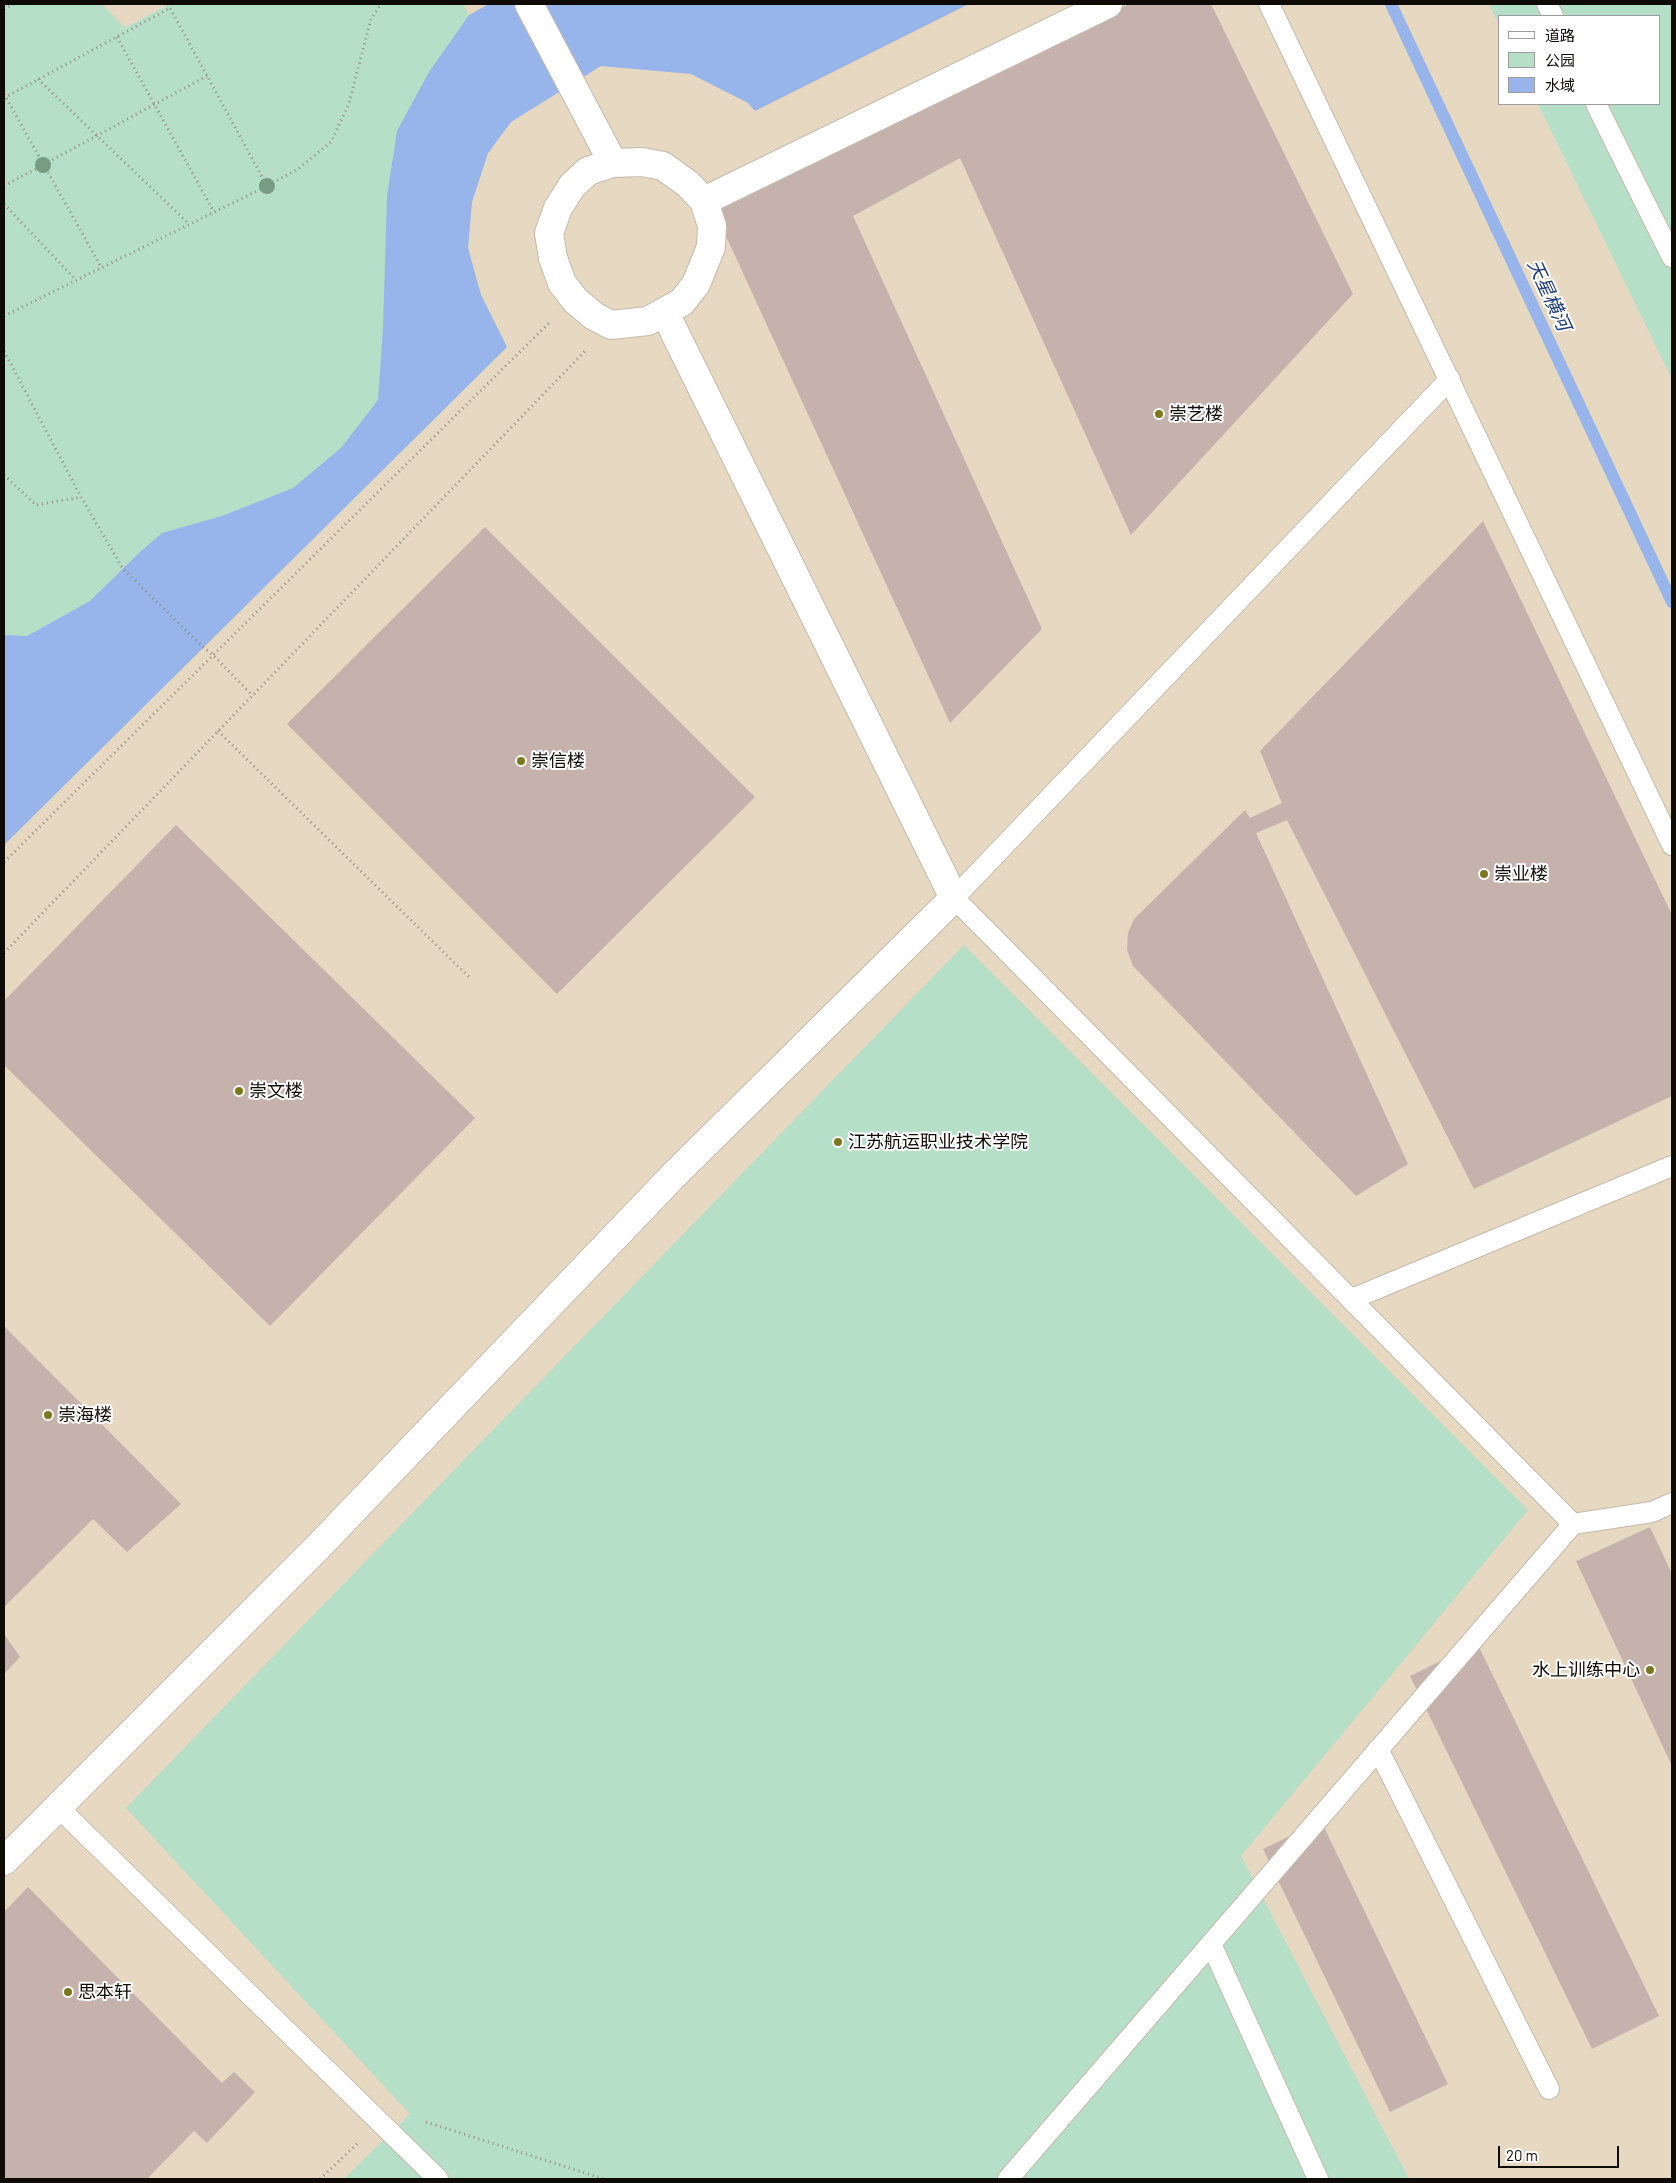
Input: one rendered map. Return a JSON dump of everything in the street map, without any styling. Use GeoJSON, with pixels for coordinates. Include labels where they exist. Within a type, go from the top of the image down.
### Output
{"type":"FeatureCollection","features":[{"type":"Feature","properties":{"kind":"street"},"geometry":{"type":"LineString","coordinates":[[529,4],[614,162]]}},
{"type":"Feature","properties":{"kind":"street"},"geometry":{"type":"LineString","coordinates":[[704,201],[1108,4]]}},
{"type":"Feature","properties":{"kind":"street"},"geometry":{"type":"LineString","coordinates":[[614,162],[642,162],[663,166],[688,184],[704,201],[712,226],[711,247],[696,284],[682,302],[665,313],[648,321],[611,325],[594,316],[575,300],[562,283],[553,258],[549,232],[558,208],[572,186],[588,172],[614,162]]}},
{"type":"Feature","properties":{"kind":"street"},"geometry":{"type":"LineString","coordinates":[[4,1861],[318,1547],[673,1176],[954,898],[665,313]]}},
{"type":"Feature","properties":{"kind":"lane"},"geometry":{"type":"LineString","coordinates":[[1269,4],[1672,845]]}},
{"type":"Feature","properties":{"kind":"lane"},"geometry":{"type":"LineString","coordinates":[[1596,105],[1672,257]]}},
{"type":"Feature","properties":{"kind":"lane"},"geometry":{"type":"LineString","coordinates":[[1450,379],[954,898],[1573,1524]]}},
{"type":"Feature","properties":{"kind":"lane"},"geometry":{"type":"LineString","coordinates":[[1352,1299],[1672,1166]]}},
{"type":"Feature","properties":{"kind":"lane"},"geometry":{"type":"LineString","coordinates":[[1008,2179],[1573,1524],[1652,1512],[1672,1502]]}},
{"type":"Feature","properties":{"kind":"lane"},"geometry":{"type":"LineString","coordinates":[[1378,1749],[1549,2089]]}},
{"type":"Feature","properties":{"kind":"lane"},"geometry":{"type":"LineString","coordinates":[[58,1807],[438,2179]]}},
{"type":"Feature","properties":{"kind":"lane"},"geometry":{"type":"LineString","coordinates":[[1211,1944],[1318,2179]]}},
{"type":"Feature","properties":{"kind":"path"},"geometry":{"type":"LineString","coordinates":[[4,9],[14,4]]}},
{"type":"Feature","properties":{"kind":"path"},"geometry":{"type":"LineString","coordinates":[[168,4],[267,186]]}},
{"type":"Feature","properties":{"kind":"path"},"geometry":{"type":"LineString","coordinates":[[4,316],[267,186],[298,169],[331,142],[349,103],[371,19],[381,4]]}},
{"type":"Feature","properties":{"kind":"path"},"geometry":{"type":"LineString","coordinates":[[101,267],[4,96],[170,8]]}},
{"type":"Feature","properties":{"kind":"path"},"geometry":{"type":"LineString","coordinates":[[117,37],[214,212]]}},
{"type":"Feature","properties":{"kind":"path"},"geometry":{"type":"LineString","coordinates":[[4,186],[207,76]]}},
{"type":"Feature","properties":{"kind":"path"},"geometry":{"type":"LineString","coordinates":[[38,79],[189,224]]}},
{"type":"Feature","properties":{"kind":"path"},"geometry":{"type":"LineString","coordinates":[[4,204],[76,280]]}},
{"type":"Feature","properties":{"kind":"path"},"geometry":{"type":"LineString","coordinates":[[4,862],[551,321]]}},
{"type":"Feature","properties":{"kind":"path"},"geometry":{"type":"LineString","coordinates":[[4,954],[611,325]]}},
{"type":"Feature","properties":{"kind":"path"},"geometry":{"type":"LineString","coordinates":[[4,351],[81,497],[123,569],[203,647],[213,654],[253,696]]}},
{"type":"Feature","properties":{"kind":"path"},"geometry":{"type":"LineString","coordinates":[[4,475],[36,504],[81,497]]}},
{"type":"Feature","properties":{"kind":"path"},"geometry":{"type":"LineString","coordinates":[[218,731],[470,978]]}},
{"type":"Feature","properties":{"kind":"path"},"geometry":{"type":"LineString","coordinates":[[320,2179],[390,2110],[604,2179]]}},
{"type":"Feature","properties":{"kind":"shaded area","name":"江苏航运职业技术学院"},"geometry":{"type":"Polygon","coordinates":[[[4,4],[1672,4],[1672,2179],[4,2179],[4,4]]]}},
{"type":"Feature","properties":{"kind":"green space"},"geometry":{"type":"Polygon","coordinates":[[[4,4],[102,4],[125,28],[170,4],[464,4],[511,122],[488,153],[472,202],[468,248],[481,295],[507,347],[4,845],[4,4]]]}},
{"type":"Feature","properties":{"kind":"green space"},"geometry":{"type":"Polygon","coordinates":[[[1489,4],[1672,4],[1672,379],[1538,105],[1661,105],[1661,15],[1498,15],[1498,23],[1489,4]]]}},
{"type":"Feature","properties":{"kind":"green space"},"geometry":{"type":"Polygon","coordinates":[[[964,945],[1528,1510],[1241,1856],[1409,2179],[344,2179],[410,2114],[126,1808],[964,945]]]}},
{"type":"Feature","properties":{"kind":"water"},"geometry":{"type":"Polygon","coordinates":[[[489,4],[969,4],[755,111],[748,103],[691,74],[601,66],[511,122],[488,153],[472,202],[468,248],[481,295],[507,347],[4,845],[4,635],[27,636],[90,601],[162,533],[222,516],[293,488],[341,448],[378,400],[383,328],[387,196],[397,131],[429,72],[469,15],[489,4]]]}},
{"type":"Feature","properties":{"kind":"building","name":"崇艺楼"},"geometry":{"type":"Polygon","coordinates":[[[1129,4],[1211,4],[1353,294],[1131,535],[960,158],[853,216],[1042,629],[950,723],[714,210],[1129,4]]]}},
{"type":"Feature","properties":{"kind":"building","name":"崇业楼"},"geometry":{"type":"Polygon","coordinates":[[[1483,521],[1672,915],[1672,1096],[1474,1189],[1287,820],[1256,833],[1408,1164],[1356,1196],[1133,966],[1127,950],[1128,933],[1134,919],[1245,810],[1250,818],[1282,803],[1260,751],[1483,521]]]}},
{"type":"Feature","properties":{"kind":"building","name":"崇信楼"},"geometry":{"type":"Polygon","coordinates":[[[485,527],[755,797],[557,994],[287,724],[485,527]]]}},
{"type":"Feature","properties":{"kind":"building","name":"崇文楼"},"geometry":{"type":"Polygon","coordinates":[[[176,825],[475,1118],[270,1326],[4,1065],[4,1001],[176,825]]]}},
{"type":"Feature","properties":{"kind":"building","name":"崇海楼"},"geometry":{"type":"Polygon","coordinates":[[[4,1326],[181,1504],[127,1552],[93,1519],[4,1607],[4,1326]]]}},
{"type":"Feature","properties":{"kind":"building","name":"水上训练中心"},"geometry":{"type":"Polygon","coordinates":[[[1650,1527],[1672,1574],[1672,1766],[1576,1561],[1650,1527]]]}},
{"type":"Feature","properties":{"kind":"building"},"geometry":{"type":"Polygon","coordinates":[[[4,1634],[20,1657],[4,1674],[4,1634]]]}},
{"type":"Feature","properties":{"kind":"building"},"geometry":{"type":"Polygon","coordinates":[[[1477,1643],[1659,2016],[1592,2049],[1410,1676],[1477,1643]]]}},
{"type":"Feature","properties":{"kind":"building"},"geometry":{"type":"Polygon","coordinates":[[[1321,1821],[1448,2084],[1390,2112],[1263,1849],[1321,1821]]]}},
{"type":"Feature","properties":{"kind":"building","name":"思本轩"},"geometry":{"type":"Polygon","coordinates":[[[28,1887],[222,2083],[234,2072],[255,2092],[207,2143],[194,2131],[147,2179],[4,2179],[4,1912],[28,1887]]]}},
{"type":"Feature","properties":{"kind":"waterway","name":"天星横河"},"geometry":{"type":"LineString","coordinates":[[1391,4],[1672,602]]}},
{"type":"Feature","properties":{"kind":"place","name":"崇艺楼"},"geometry":{"type":"Point","coordinates":[1159,414]}},
{"type":"Feature","properties":{"kind":"place","name":"崇信楼"},"geometry":{"type":"Point","coordinates":[521,761]}},
{"type":"Feature","properties":{"kind":"place","name":"崇业楼"},"geometry":{"type":"Point","coordinates":[1484,874]}},
{"type":"Feature","properties":{"kind":"place","name":"崇文楼"},"geometry":{"type":"Point","coordinates":[239,1091]}},
{"type":"Feature","properties":{"kind":"place","name":"江苏航运职业技术学院"},"geometry":{"type":"Point","coordinates":[838,1142]}},
{"type":"Feature","properties":{"kind":"place","name":"崇海楼"},"geometry":{"type":"Point","coordinates":[48,1415]}},
{"type":"Feature","properties":{"kind":"place","name":"水上训练中心"},"geometry":{"type":"Point","coordinates":[1650,1670]}},
{"type":"Feature","properties":{"kind":"place","name":"思本轩"},"geometry":{"type":"Point","coordinates":[68,1992]}}]}
